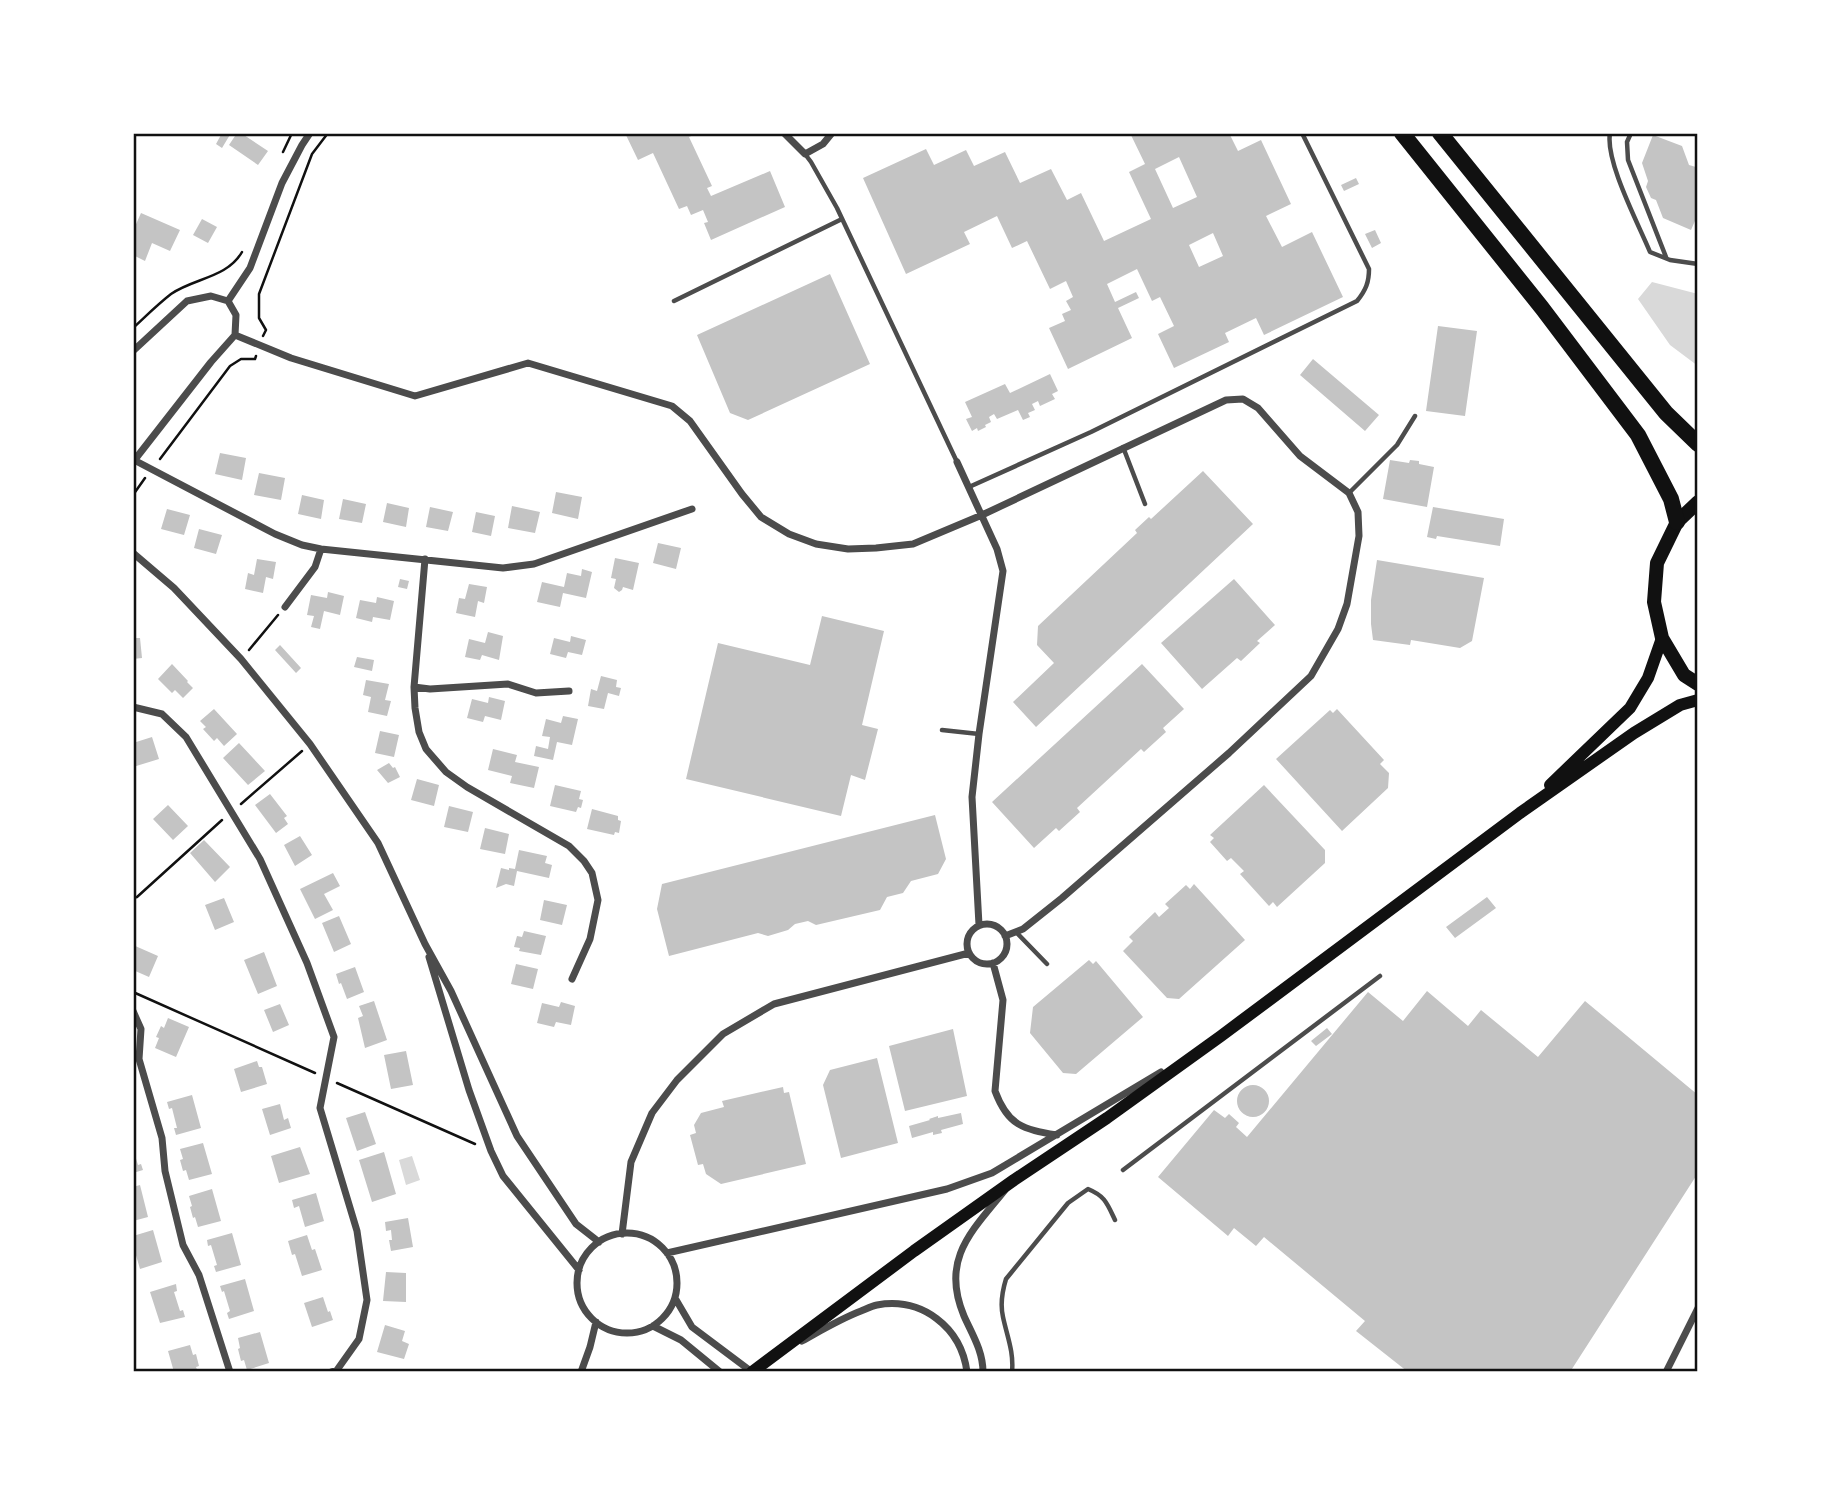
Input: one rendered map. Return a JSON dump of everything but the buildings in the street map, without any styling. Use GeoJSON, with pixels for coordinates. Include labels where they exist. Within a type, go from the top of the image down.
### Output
{"type":"FeatureCollection","features":[{"type":"Feature","properties":{"kind":"highway"},"geometry":{"type":"LineString","coordinates":[[1402,133],[1542,308],[1638,435],[1671,499],[1677,522]]}},
{"type":"Feature","properties":{"kind":"highway"},"geometry":{"type":"LineString","coordinates":[[1440,133],[1665,414],[1698,444]]}},
{"type":"Feature","properties":{"kind":"main road"},"geometry":{"type":"LineString","coordinates":[[1698,502],[1677,522],[1657,563],[1654,602],[1662,638],[1684,675],[1698,684]]}},
{"type":"Feature","properties":{"kind":"main road"},"geometry":{"type":"LineString","coordinates":[[1520,813],[1630,708],[1648,678],[1662,638]]}},
{"type":"Feature","properties":{"kind":"main road"},"geometry":{"type":"LineString","coordinates":[[752,1372],[903,1259],[1221,1036],[1520,813],[1634,733],[1680,705],[1698,700]]}},
{"type":"Feature","properties":{"kind":"street"},"geometry":{"type":"LineString","coordinates":[[228,301],[250,268],[282,183],[310,133]]}},
{"type":"Feature","properties":{"kind":"street"},"geometry":{"type":"LineString","coordinates":[[784,133],[804,154],[823,144],[832,133]]}},
{"type":"Feature","properties":{"kind":"street"},"geometry":{"type":"LineString","coordinates":[[133,351],[187,301],[211,296],[228,301],[236,315],[235,335],[134,461],[275,534],[302,545],[503,568],[534,564],[692,509]]}},
{"type":"Feature","properties":{"kind":"street"},"geometry":{"type":"LineString","coordinates":[[235,335],[291,358],[415,396],[528,363],[672,406],[690,421],[761,517],[789,534],[816,544],[848,549],[913,544],[982,515],[1226,400],[1243,399],[1258,408],[1300,456],[1349,494],[1358,512],[1359,536],[1347,604],[1338,629],[1311,676],[1229,753],[1062,898],[1023,929],[1005,936]]}},
{"type":"Feature","properties":{"kind":"street"},"geometry":{"type":"LineString","coordinates":[[957,462],[997,549],[1003,571],[972,797],[979,925]]}},
{"type":"Feature","properties":{"kind":"street"},"geometry":{"type":"LineString","coordinates":[[285,607],[316,566],[321,549]]}},
{"type":"Feature","properties":{"kind":"street"},"geometry":{"type":"LineString","coordinates":[[133,553],[174,589],[241,659],[310,744],[377,843],[425,944],[451,990],[517,1136],[576,1224],[599,1242]]}},
{"type":"Feature","properties":{"kind":"street"},"geometry":{"type":"LineString","coordinates":[[425,559],[414,687],[419,732],[426,749],[446,772],[467,788],[569,846],[592,873],[598,900],[590,939],[572,979]]}},
{"type":"Feature","properties":{"kind":"street"},"geometry":{"type":"LineString","coordinates":[[414,687],[430,689],[508,684],[536,692],[569,691]]}},
{"type":"Feature","properties":{"kind":"street"},"geometry":{"type":"LineString","coordinates":[[133,707],[162,714],[186,737],[260,859],[307,963],[334,1037],[320,1108],[357,1231],[367,1300],[359,1339],[337,1370],[331,1372]]}},
{"type":"Feature","properties":{"kind":"street"},"geometry":{"type":"LineString","coordinates":[[985,923],[997,926],[1005,936],[1007,942],[1004,955],[993,963],[979,962],[969,953],[966,945],[972,930],[985,923]]}},
{"type":"Feature","properties":{"kind":"street"},"geometry":{"type":"LineString","coordinates":[[425,944],[469,1090],[503,1176],[579,1270]]}},
{"type":"Feature","properties":{"kind":"street"},"geometry":{"type":"LineString","coordinates":[[622,1234],[631,1162],[652,1113],[677,1080],[723,1034],[774,1004],[969,953]]}},
{"type":"Feature","properties":{"kind":"street"},"geometry":{"type":"LineString","coordinates":[[993,963],[1003,1000],[995,1091],[1000,1105],[1009,1117],[1029,1130],[1058,1135]]}},
{"type":"Feature","properties":{"kind":"street"},"geometry":{"type":"LineString","coordinates":[[133,1011],[141,1028],[139,1059],[162,1138],[165,1171],[183,1245],[199,1275],[230,1372]]}},
{"type":"Feature","properties":{"kind":"street"},"geometry":{"type":"LineString","coordinates":[[667,1253],[947,1189],[992,1173],[1221,1036]]}},
{"type":"Feature","properties":{"kind":"street"},"geometry":{"type":"LineString","coordinates":[[983,1372],[977,1339],[964,1315],[956,1291],[956,1267],[966,1239],[1014,1180]]}},
{"type":"Feature","properties":{"kind":"street"},"geometry":{"type":"LineString","coordinates":[[622,1234],[635,1234],[658,1244],[667,1253],[677,1275],[675,1298],[670,1310],[653,1326],[639,1332],[609,1330],[586,1312],[579,1299],[579,1270],[590,1250],[599,1242],[622,1234]]}},
{"type":"Feature","properties":{"kind":"street"},"geometry":{"type":"LineString","coordinates":[[675,1298],[692,1327],[752,1372]]}},
{"type":"Feature","properties":{"kind":"street"},"geometry":{"type":"LineString","coordinates":[[768,1360],[841,1319],[876,1305],[909,1305],[932,1315],[950,1330],[959,1343],[967,1372]]}},
{"type":"Feature","properties":{"kind":"street"},"geometry":{"type":"LineString","coordinates":[[1665,1372],[1698,1308]]}},
{"type":"Feature","properties":{"kind":"street"},"geometry":{"type":"LineString","coordinates":[[581,1372],[596,1322]]}},
{"type":"Feature","properties":{"kind":"street"},"geometry":{"type":"LineString","coordinates":[[1690,1324],[1698,1329]]}},
{"type":"Feature","properties":{"kind":"street"},"geometry":{"type":"LineString","coordinates":[[653,1326],[681,1340],[720,1372]]}},
{"type":"Feature","properties":{"kind":"lane"},"geometry":{"type":"LineString","coordinates":[[969,487],[1091,432],[1357,301],[1366,290],[1369,269],[1302,133]]}},
{"type":"Feature","properties":{"kind":"lane"},"geometry":{"type":"LineString","coordinates":[[1610,133],[1611,159],[1650,252],[1698,264]]}},
{"type":"Feature","properties":{"kind":"lane"},"geometry":{"type":"LineString","coordinates":[[1631,133],[1627,142],[1628,160],[1666,258]]}},
{"type":"Feature","properties":{"kind":"lane"},"geometry":{"type":"LineString","coordinates":[[804,154],[842,219],[957,462]]}},
{"type":"Feature","properties":{"kind":"lane"},"geometry":{"type":"LineString","coordinates":[[674,300],[842,219]]}},
{"type":"Feature","properties":{"kind":"lane"},"geometry":{"type":"LineString","coordinates":[[1349,494],[1397,445],[1415,416]]}},
{"type":"Feature","properties":{"kind":"lane"},"geometry":{"type":"LineString","coordinates":[[1123,447],[1145,504]]}},
{"type":"Feature","properties":{"kind":"lane"},"geometry":{"type":"LineString","coordinates":[[942,730],[979,734]]}},
{"type":"Feature","properties":{"kind":"lane"},"geometry":{"type":"LineString","coordinates":[[1016,932],[1047,964]]}},
{"type":"Feature","properties":{"kind":"lane"},"geometry":{"type":"LineString","coordinates":[[1123,1170],[1380,976]]}},
{"type":"Feature","properties":{"kind":"lane"},"geometry":{"type":"LineString","coordinates":[[1012,1372],[1011,1344],[1002,1315],[1002,1294],[1006,1279],[1068,1203],[1087,1189],[1100,1194],[1115,1220]]}},
{"type":"Feature","properties":{"kind":"path"},"geometry":{"type":"LineString","coordinates":[[280,161],[292,133]]}},
{"type":"Feature","properties":{"kind":"path"},"geometry":{"type":"LineString","coordinates":[[133,328],[172,294],[192,282],[218,274],[238,260],[246,245]]}},
{"type":"Feature","properties":{"kind":"path"},"geometry":{"type":"LineString","coordinates":[[241,659],[285,607]]}},
{"type":"Feature","properties":{"kind":"path"},"geometry":{"type":"LineString","coordinates":[[133,898],[310,744]]}},
{"type":"Feature","properties":{"kind":"path"},"geometry":{"type":"LineString","coordinates":[[133,992],[491,1150]]}},
{"type":"Feature","properties":{"kind":"shaded area"},"geometry":{"type":"Polygon","coordinates":[[[1652,282],[1698,294],[1698,366],[1670,345],[1638,299],[1652,282]]]}},
{"type":"Feature","properties":{"kind":"shaded area"},"geometry":{"type":"Polygon","coordinates":[[[412,1156],[420,1180],[406,1185],[399,1160],[412,1156]]]}}]}
